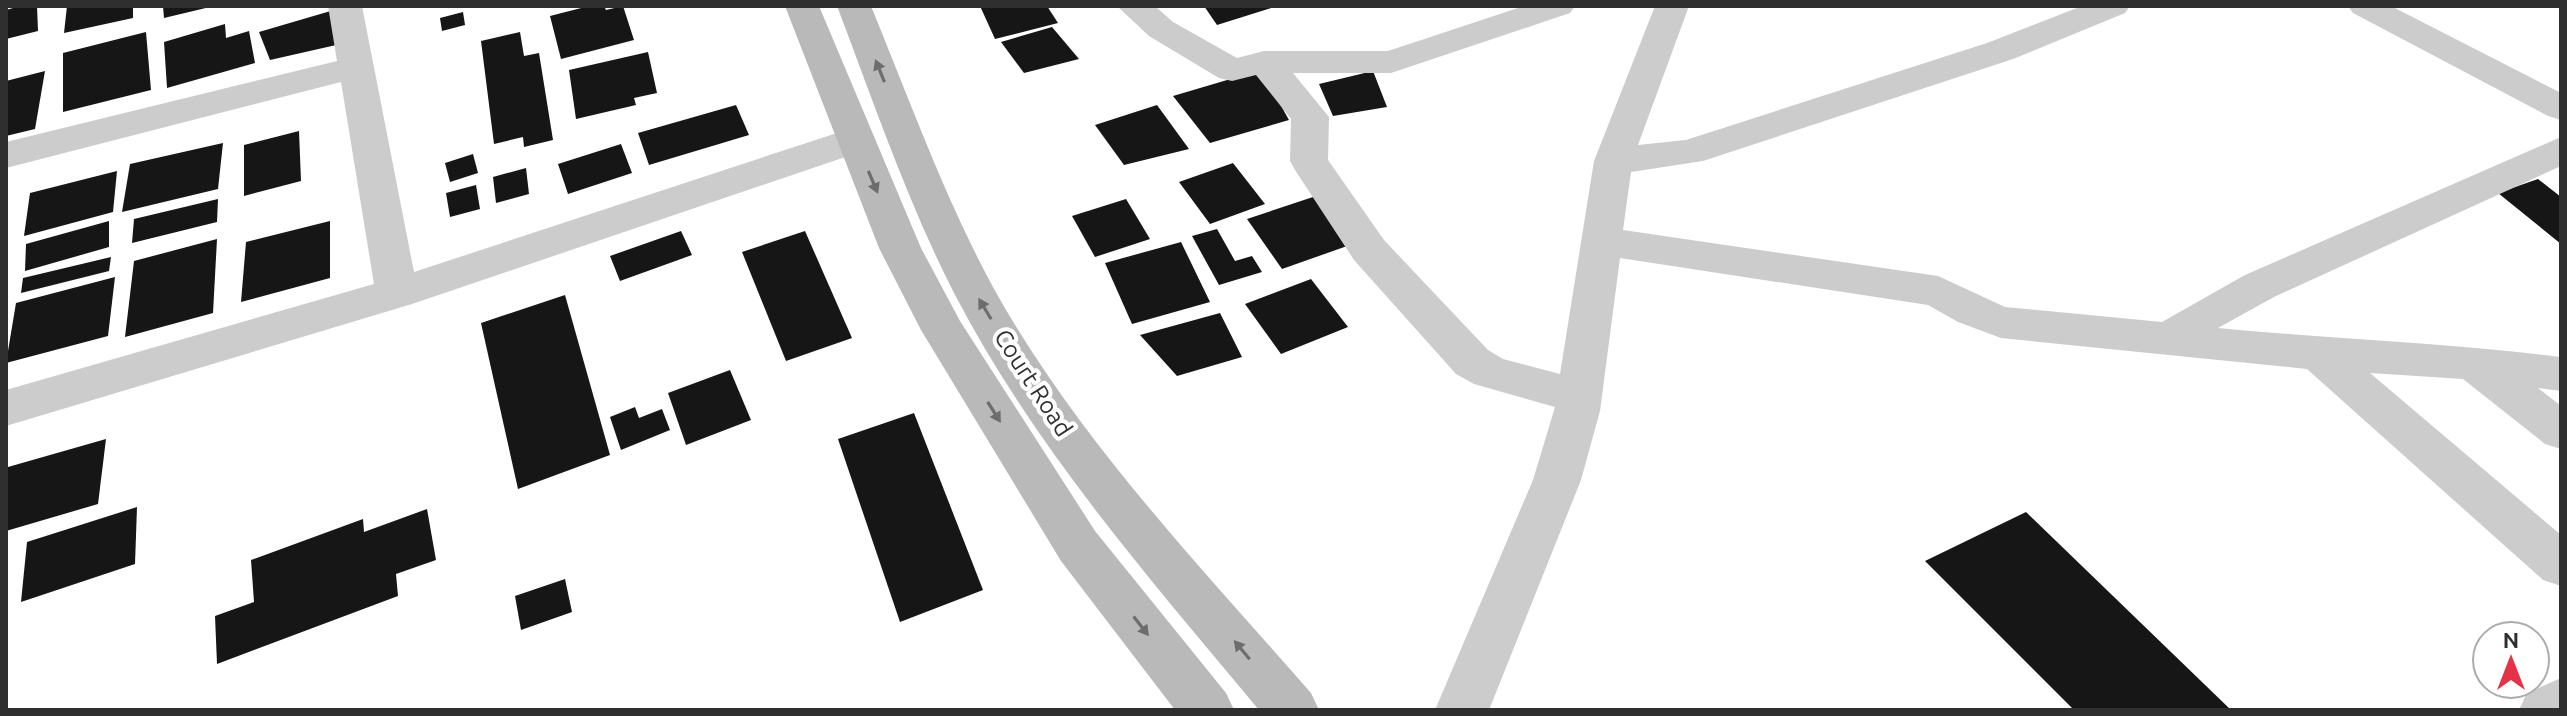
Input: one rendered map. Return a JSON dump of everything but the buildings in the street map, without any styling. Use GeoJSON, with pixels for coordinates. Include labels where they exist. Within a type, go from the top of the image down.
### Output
{"type":"FeatureCollection","features":[{"type":"Feature","properties":{"kind":"main road","name":"Court Road"},"geometry":{"type":"LineString","coordinates":[[802,6],[900,248],[943,330],[1078,546],[1207,710]]}},
{"type":"Feature","properties":{"kind":"main road","name":"Court Road"},"geometry":{"type":"LineString","coordinates":[[854,6],[941,222],[977,295],[1036,393],[1112,496],[1292,710]]}},
{"type":"Feature","properties":{"kind":"street"},"geometry":{"type":"LineString","coordinates":[[345,6],[397,293]]}},
{"type":"Feature","properties":{"kind":"street"},"geometry":{"type":"LineString","coordinates":[[1134,6],[1161,29],[1232,70],[1264,62],[1391,62],[1558,6]]}},
{"type":"Feature","properties":{"kind":"street"},"geometry":{"type":"LineString","coordinates":[[1462,710],[1557,480],[1579,397],[1613,161],[1672,6]]}},
{"type":"Feature","properties":{"kind":"street"},"geometry":{"type":"LineString","coordinates":[[1613,161],[1689,152],[2000,51],[2113,6]]}},
{"type":"Feature","properties":{"kind":"street"},"geometry":{"type":"LineString","coordinates":[[2374,7],[2561,108]]}},
{"type":"Feature","properties":{"kind":"street"},"geometry":{"type":"LineString","coordinates":[[1264,62],[1310,117],[1309,161],[1369,250],[1472,362],[1490,372],[1579,397]]}},
{"type":"Feature","properties":{"kind":"street"},"geometry":{"type":"LineString","coordinates":[[6,155],[356,67]]}},
{"type":"Feature","properties":{"kind":"street"},"geometry":{"type":"LineString","coordinates":[[6,408],[397,293],[856,140]]}},
{"type":"Feature","properties":{"kind":"street"},"geometry":{"type":"LineString","coordinates":[[2170,339],[2207,311],[2246,291],[2467,196],[2561,150]]}},
{"type":"Feature","properties":{"kind":"street"},"geometry":{"type":"LineString","coordinates":[[1602,241],[1938,291],[1973,311],[2001,322],[2318,354],[2475,364],[2561,374]]}},
{"type":"Feature","properties":{"kind":"street"},"geometry":{"type":"LineString","coordinates":[[2318,354],[2561,565]]}},
{"type":"Feature","properties":{"kind":"street"},"geometry":{"type":"LineString","coordinates":[[2475,364],[2561,431]]}},
{"type":"Feature","properties":{"kind":"street"},"geometry":{"type":"LineString","coordinates":[[2546,710],[2561,702]]}}]}
